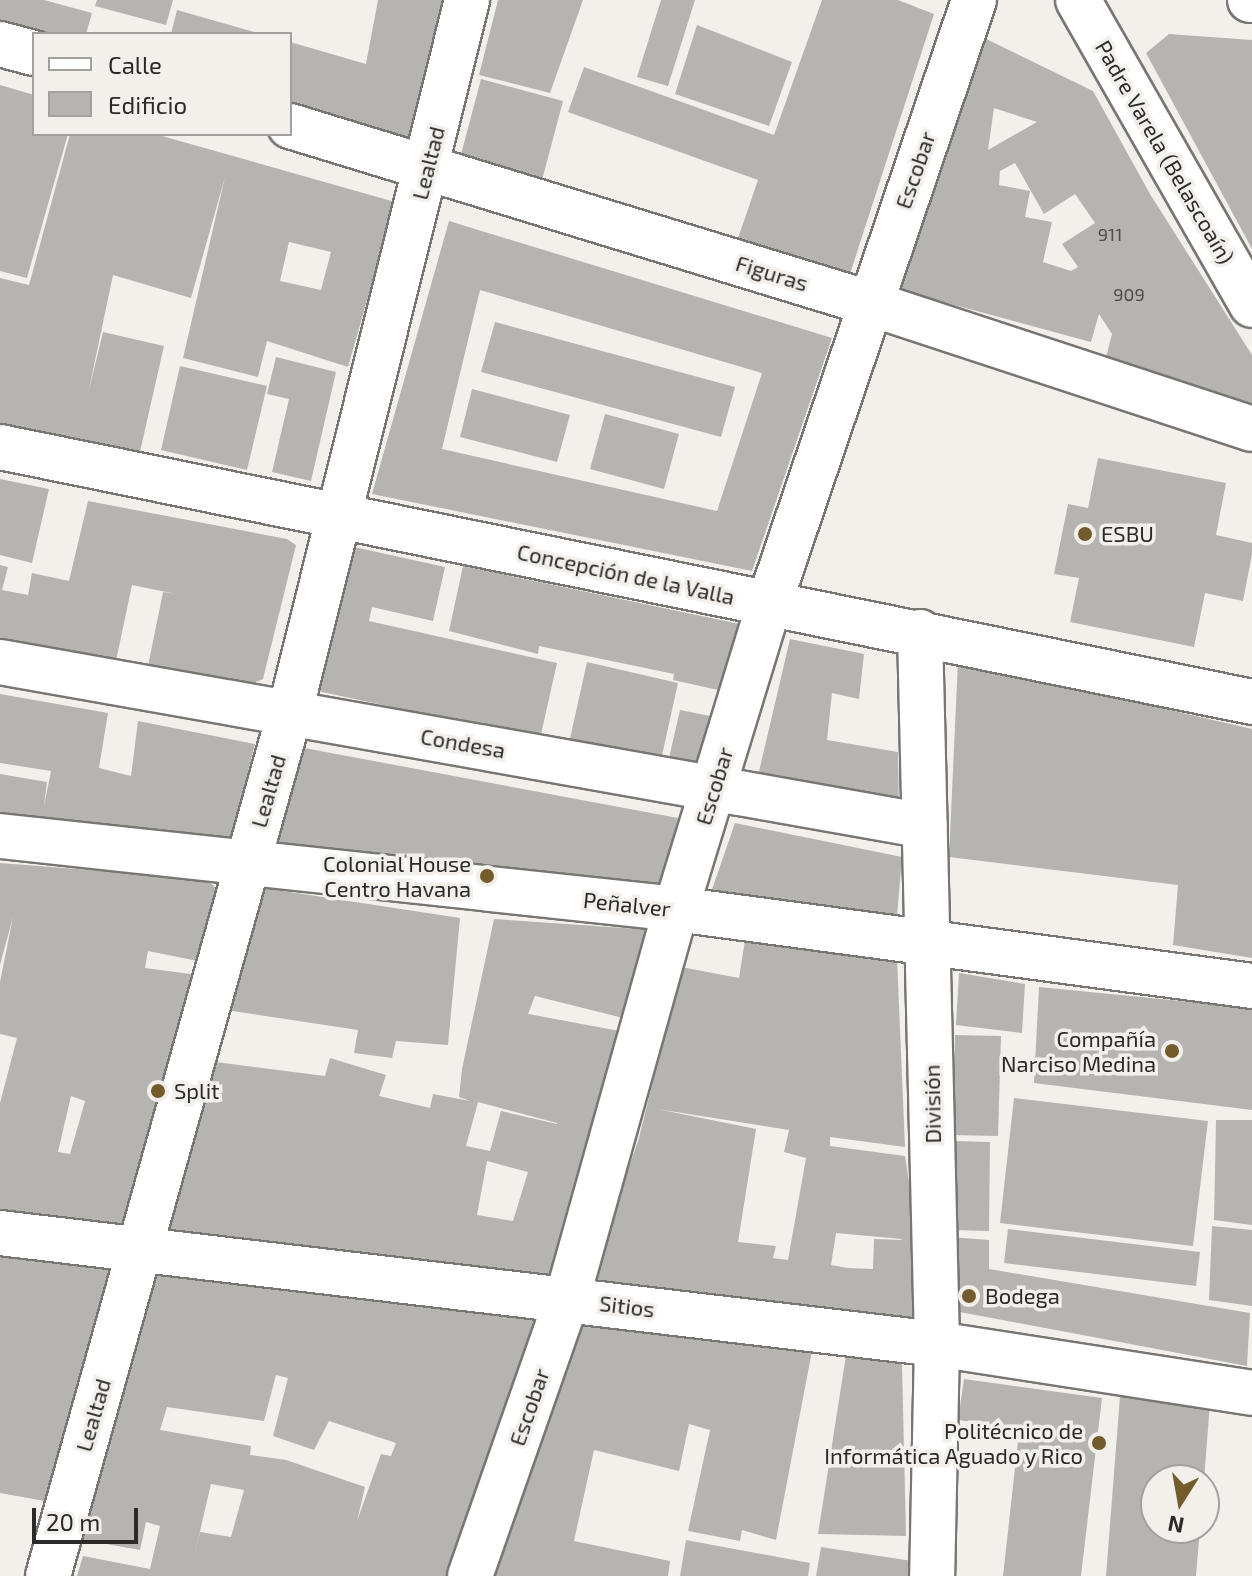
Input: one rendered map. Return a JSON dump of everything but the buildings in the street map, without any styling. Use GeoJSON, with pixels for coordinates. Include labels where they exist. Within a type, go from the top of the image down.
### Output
{"type":"FeatureCollection","features":[{"type":"Feature","properties":{"kind":"street","name":"Lealtad"},"geometry":{"type":"LineString","coordinates":[[48,1576],[290,712],[335,515],[428,165],[467,0]]}},
{"type":"Feature","properties":{"kind":"street","name":"Escobar"},"geometry":{"type":"LineString","coordinates":[[470,1576],[567,1299],[676,909],[769,604],[974,0]]}},
{"type":"Feature","properties":{"kind":"street","name":"Padre Varela (Belascoaín)"},"geometry":{"type":"LineString","coordinates":[[1078,0],[1252,305]]}},
{"type":"Feature","properties":{"kind":"street"},"geometry":{"type":"LineString","coordinates":[[0,44],[32,52]]}},
{"type":"Feature","properties":{"kind":"street","name":"Figuras"},"geometry":{"type":"LineString","coordinates":[[292,127],[428,165],[869,303],[1252,429]]}},
{"type":"Feature","properties":{"kind":"street","name":"Concepción de la Valla"},"geometry":{"type":"LineString","coordinates":[[0,447],[1252,702]]}},
{"type":"Feature","properties":{"kind":"street","name":"División"},"geometry":{"type":"LineString","coordinates":[[920,632],[937,1344],[932,1576]]}},
{"type":"Feature","properties":{"kind":"street","name":"Condesa"},"geometry":{"type":"LineString","coordinates":[[0,662],[925,826]]}},
{"type":"Feature","properties":{"kind":"street","name":"Peñalver"},"geometry":{"type":"LineString","coordinates":[[0,836],[676,909],[1252,986]]}},
{"type":"Feature","properties":{"kind":"street","name":"Sitios"},"geometry":{"type":"LineString","coordinates":[[0,1233],[937,1344],[1252,1393]]}},
{"type":"Feature","properties":{"kind":"place","name":"ESBU"},"geometry":{"type":"Point","coordinates":[1085,534]}},
{"type":"Feature","properties":{"kind":"place","name":"Colonial House Centro Havana"},"geometry":{"type":"Point","coordinates":[487,876]}},
{"type":"Feature","properties":{"kind":"place","name":"Compañía Narciso Medina"},"geometry":{"type":"Point","coordinates":[1172,1051]}},
{"type":"Feature","properties":{"kind":"place","name":"Split"},"geometry":{"type":"Point","coordinates":[158,1091]}},
{"type":"Feature","properties":{"kind":"place","name":"Bodega"},"geometry":{"type":"Point","coordinates":[969,1296]}},
{"type":"Feature","properties":{"kind":"place","name":"Politécnico de Informática Aguado y Rico"},"geometry":{"type":"Point","coordinates":[1099,1443]}}]}
